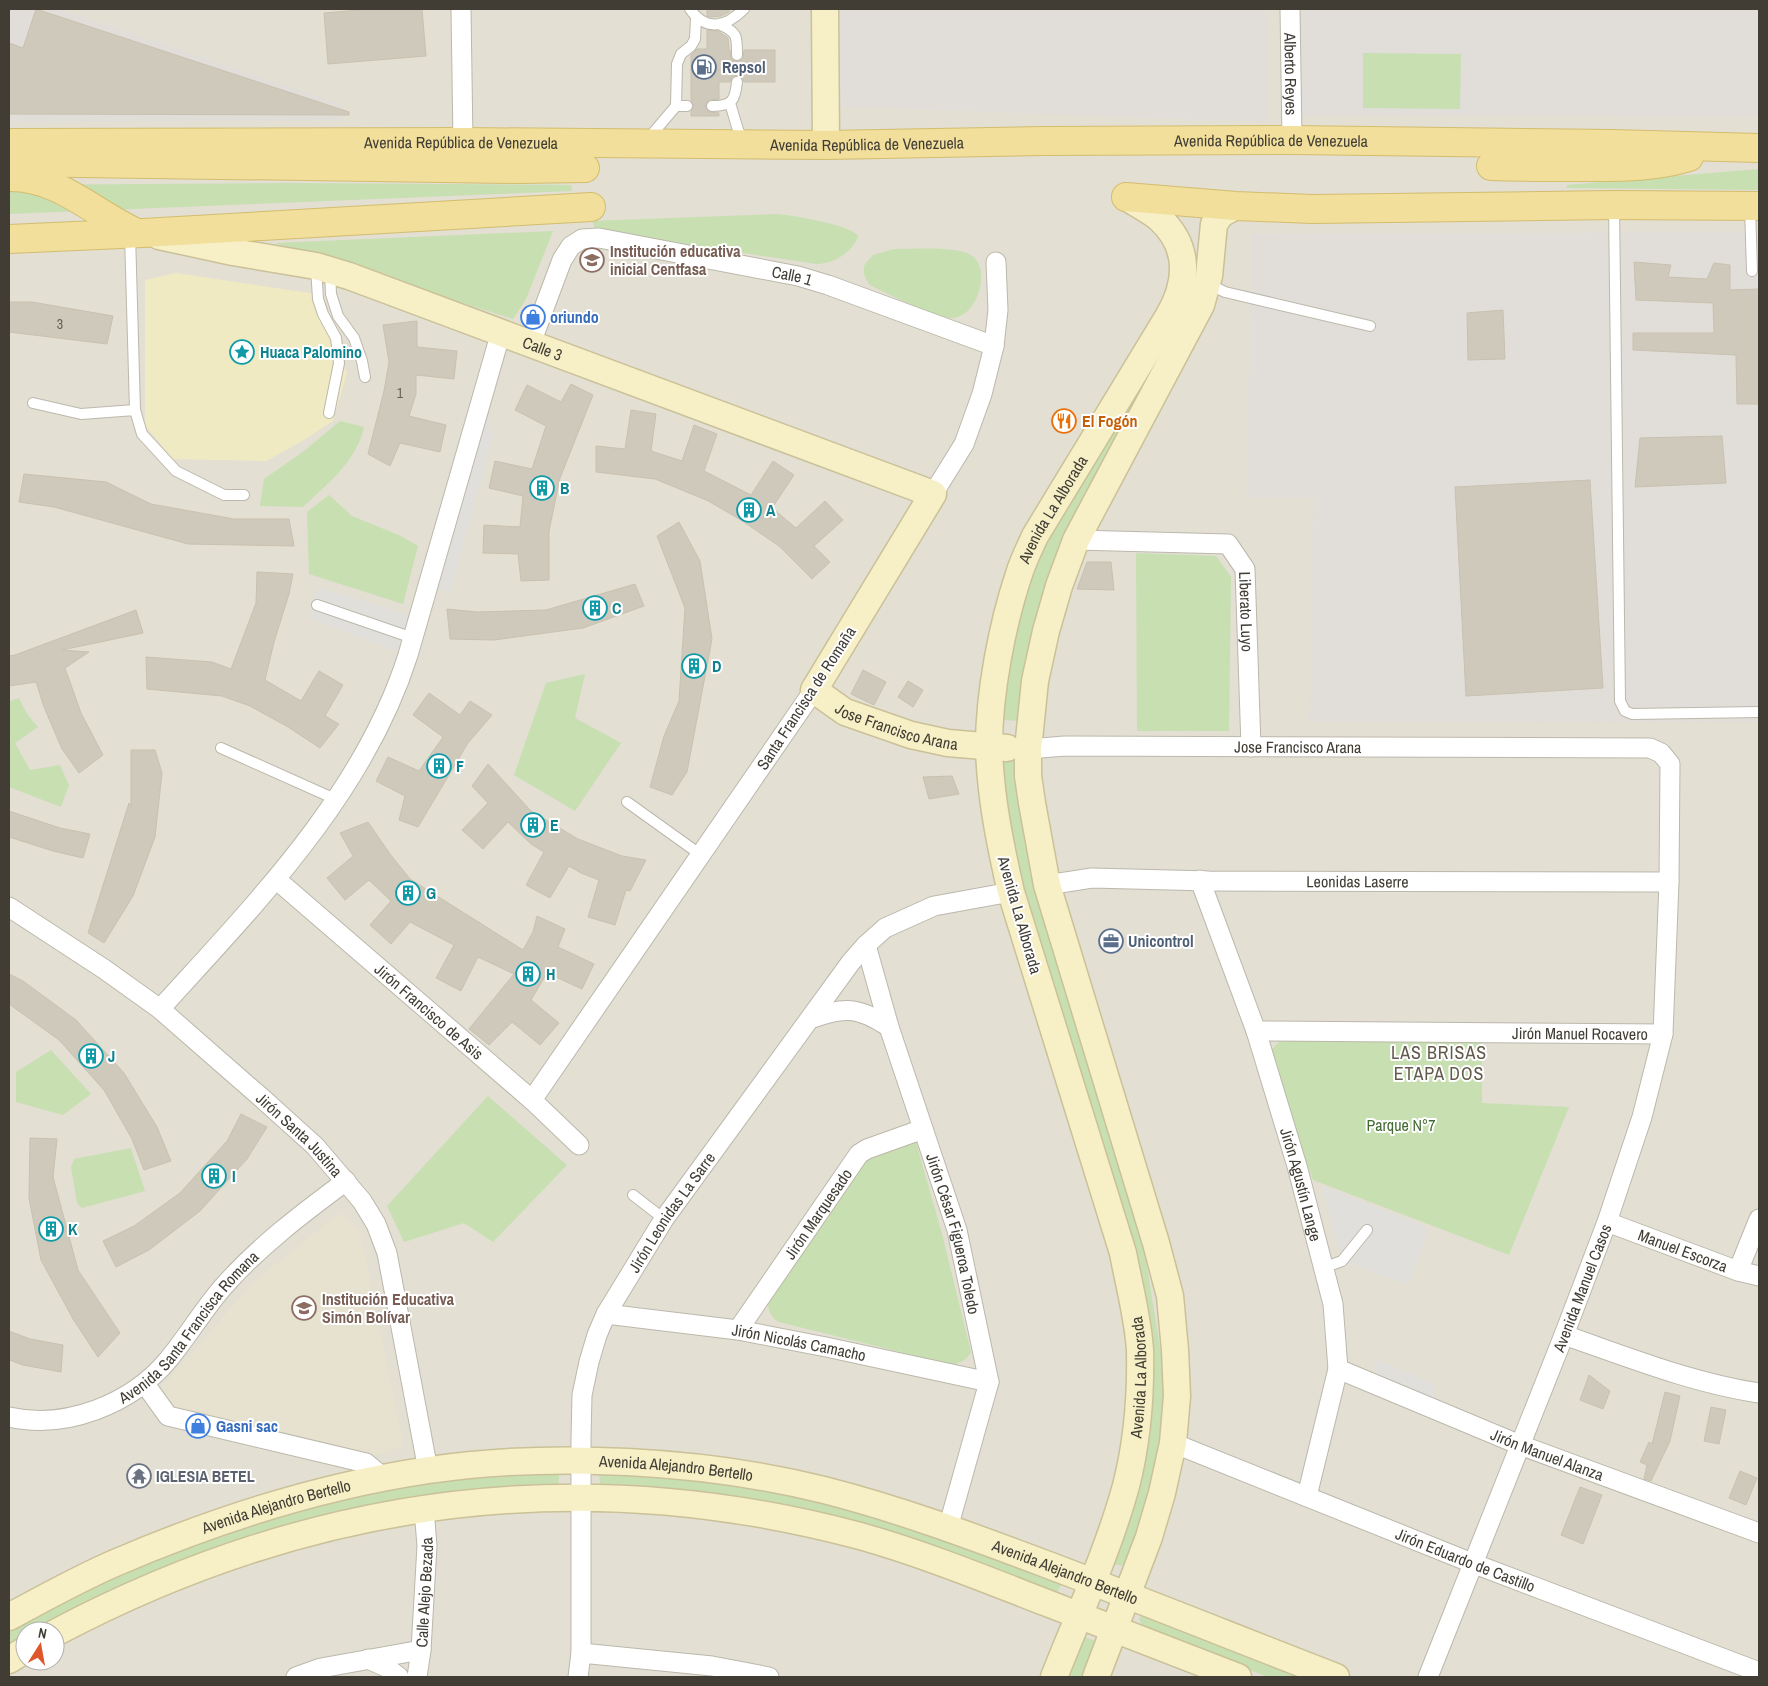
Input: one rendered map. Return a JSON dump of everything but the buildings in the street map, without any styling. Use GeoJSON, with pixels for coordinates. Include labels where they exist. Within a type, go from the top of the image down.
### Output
{"type":"FeatureCollection","features":[{"type":"Feature","properties":{"kind":"main road"},"geometry":{"type":"LineString","coordinates":[[826,9],[826,145]]}},
{"type":"Feature","properties":{"kind":"main road","name":"Avenida República de Venezuela"},"geometry":{"type":"LineString","coordinates":[[9,143],[463,142],[826,145],[1044,141],[1292,140],[1759,148]]}},
{"type":"Feature","properties":{"kind":"main road"},"geometry":{"type":"LineString","coordinates":[[430,168],[456,152],[463,142]]}},
{"type":"Feature","properties":{"kind":"main road"},"geometry":{"type":"LineString","coordinates":[[1451,207],[1477,192],[1486,183],[1490,175],[1491,166],[1487,153],[1476,142]]}},
{"type":"Feature","properties":{"kind":"main road","name":"Avenida República de Venezuela"},"geometry":{"type":"LineString","coordinates":[[1491,166],[1643,166],[1676,161],[1725,147]]}},
{"type":"Feature","properties":{"kind":"main road","name":"Avenida República de Venezuela"},"geometry":{"type":"LineString","coordinates":[[9,162],[518,169],[584,168]]}},
{"type":"Feature","properties":{"kind":"main road"},"geometry":{"type":"LineString","coordinates":[[1555,167],[1547,171],[1542,178],[1540,186],[1542,194],[1547,201],[1556,206]]}},
{"type":"Feature","properties":{"kind":"main road"},"geometry":{"type":"LineString","coordinates":[[515,212],[518,169]]}},
{"type":"Feature","properties":{"kind":"main road"},"geometry":{"type":"LineString","coordinates":[[9,177],[36,179],[59,188],[137,233]]}},
{"type":"Feature","properties":{"kind":"main road"},"geometry":{"type":"LineString","coordinates":[[1126,197],[1236,206],[1331,209],[1614,205],[1754,206]]}},
{"type":"Feature","properties":{"kind":"main road","name":"Avenida La Alborada"},"geometry":{"type":"LineString","coordinates":[[1054,1677],[1115,1520],[1126,1484],[1133,1448],[1138,1404],[1140,1349],[1132,1297],[1122,1253],[1011,892],[998,829],[989,747],[991,713],[1000,647],[1019,574],[1032,544],[1053,505],[1168,318],[1180,291],[1184,265],[1174,235],[1160,219],[1126,197]]}},
{"type":"Feature","properties":{"kind":"main road","name":"Avenida La Alborada"},"geometry":{"type":"LineString","coordinates":[[1096,1677],[1149,1537],[1162,1493],[1173,1443],[1176,1368],[1170,1296],[1156,1243],[1047,885],[1028,776],[1028,749],[1035,681],[1046,631],[1059,586],[1076,540],[1201,305],[1208,284],[1214,224],[1222,214],[1236,206]]}},
{"type":"Feature","properties":{"kind":"main road"},"geometry":{"type":"LineString","coordinates":[[9,239],[591,207]]}},
{"type":"Feature","properties":{"kind":"main road","name":"Calle 3"},"geometry":{"type":"LineString","coordinates":[[137,233],[323,268],[531,343],[933,494]]}},
{"type":"Feature","properties":{"kind":"main road","name":"Santa Francisca de Romaña"},"geometry":{"type":"LineString","coordinates":[[814,690],[933,494]]}},
{"type":"Feature","properties":{"kind":"main road","name":"Jose Francisco Arana"},"geometry":{"type":"LineString","coordinates":[[814,690],[845,712],[911,735],[948,743],[1028,749]]}},
{"type":"Feature","properties":{"kind":"main road","name":"Avenida Alejandro Bertello"},"geometry":{"type":"LineString","coordinates":[[11,1612],[112,1564],[175,1538],[292,1499],[428,1470],[532,1462],[635,1463],[759,1477],[821,1489],[879,1505],[948,1528],[1127,1595],[1336,1677]]}},
{"type":"Feature","properties":{"kind":"main road","name":"Avenida Alejandro Bertello"},"geometry":{"type":"LineString","coordinates":[[65,1627],[128,1597],[213,1562],[274,1541],[333,1525],[424,1509],[519,1498],[581,1497],[656,1500],[740,1510],[832,1530],[932,1558],[1238,1677]]}},
{"type":"Feature","properties":{"kind":"street"},"geometry":{"type":"LineString","coordinates":[[461,9],[463,142]]}},
{"type":"Feature","properties":{"kind":"street","name":"Alberto Reyes"},"geometry":{"type":"LineString","coordinates":[[1290,9],[1292,140]]}},
{"type":"Feature","properties":{"kind":"street","name":"Calle 1"},"geometry":{"type":"LineString","coordinates":[[531,343],[562,260],[571,246],[582,239],[599,238],[798,276],[828,285],[994,346]]}},
{"type":"Feature","properties":{"kind":"street","name":"Santa Francisca de Romaña"},"geometry":{"type":"LineString","coordinates":[[933,494],[964,444],[982,394],[994,346],[998,310],[996,262]]}},
{"type":"Feature","properties":{"kind":"street"},"geometry":{"type":"LineString","coordinates":[[160,1009],[277,880],[335,799],[376,736],[390,706],[404,668],[501,332]]}},
{"type":"Feature","properties":{"kind":"street","name":"Liberato Luyo"},"geometry":{"type":"LineString","coordinates":[[1076,540],[1228,544],[1245,569],[1250,747]]}},
{"type":"Feature","properties":{"kind":"street","name":"Santa Francisca de Romaña"},"geometry":{"type":"LineString","coordinates":[[532,1100],[814,690]]}},
{"type":"Feature","properties":{"kind":"street","name":"Jose Francisco Arana"},"geometry":{"type":"LineString","coordinates":[[1028,749],[1065,746],[1650,748],[1661,753],[1670,764],[1669,882]]}},
{"type":"Feature","properties":{"kind":"street","name":"Leonidas Laserre"},"geometry":{"type":"LineString","coordinates":[[1047,885],[1092,878],[1669,882]]}},
{"type":"Feature","properties":{"kind":"street","name":"Jirón Francisco de Asis"},"geometry":{"type":"LineString","coordinates":[[277,880],[532,1100],[579,1145]]}},
{"type":"Feature","properties":{"kind":"street","name":"Jirón Agustín Lange"},"geometry":{"type":"LineString","coordinates":[[1200,880],[1256,1031],[1296,1166],[1333,1304],[1338,1369],[1307,1496]]}},
{"type":"Feature","properties":{"kind":"street","name":"Avenida Manuel Casos"},"geometry":{"type":"LineString","coordinates":[[1428,1677],[1564,1335],[1607,1222],[1642,1117],[1663,1034],[1669,882]]}},
{"type":"Feature","properties":{"kind":"street","name":"Jirón Leonidas La Sarre"},"geometry":{"type":"LineString","coordinates":[[578,1677],[581,1653],[582,1395],[589,1362],[606,1314],[664,1219],[851,962],[866,945],[885,928],[934,906],[1011,892]]}},
{"type":"Feature","properties":{"kind":"street","name":"Jirón Santa Justina"},"geometry":{"type":"LineString","coordinates":[[11,912],[104,969],[160,1009],[315,1146],[362,1201],[376,1224],[387,1253],[428,1470]]}},
{"type":"Feature","properties":{"kind":"street","name":"Jirón César Figueroa Toledo"},"geometry":{"type":"LineString","coordinates":[[866,945],[889,1027],[957,1230],[989,1382],[948,1528]]}},
{"type":"Feature","properties":{"kind":"street"},"geometry":{"type":"LineString","coordinates":[[810,1019],[830,1012],[851,1010],[871,1015],[889,1027]]}},
{"type":"Feature","properties":{"kind":"street","name":"Jirón Manuel Rocavero"},"geometry":{"type":"LineString","coordinates":[[1256,1031],[1663,1034]]}},
{"type":"Feature","properties":{"kind":"street","name":"Jirón Marquesado"},"geometry":{"type":"LineString","coordinates":[[738,1330],[859,1154],[867,1149],[923,1129]]}},
{"type":"Feature","properties":{"kind":"street","name":"Avenida Santa Francisca Romana"},"geometry":{"type":"LineString","coordinates":[[9,1417],[54,1420],[80,1416],[108,1405],[145,1384],[168,1360],[223,1287],[255,1254],[304,1212],[346,1181]]}},
{"type":"Feature","properties":{"kind":"street"},"geometry":{"type":"LineString","coordinates":[[1738,1271],[1759,1219]]}},
{"type":"Feature","properties":{"kind":"street","name":"Manuel Escorza"},"geometry":{"type":"LineString","coordinates":[[1607,1222],[1738,1271],[1759,1276]]}},
{"type":"Feature","properties":{"kind":"street","name":"Jirón Nicolás Camacho"},"geometry":{"type":"LineString","coordinates":[[606,1314],[738,1330],[989,1382]]}},
{"type":"Feature","properties":{"kind":"street"},"geometry":{"type":"LineString","coordinates":[[1564,1335],[1651,1366],[1736,1390],[1759,1393]]}},
{"type":"Feature","properties":{"kind":"street","name":"Jirón Manuel Alanza"},"geometry":{"type":"LineString","coordinates":[[1338,1369],[1520,1445],[1759,1533]]}},
{"type":"Feature","properties":{"kind":"street"},"geometry":{"type":"LineString","coordinates":[[145,1384],[168,1416],[366,1463],[384,1478]]}},
{"type":"Feature","properties":{"kind":"street","name":"Jirón Eduardo de Castillo"},"geometry":{"type":"LineString","coordinates":[[1173,1443],[1472,1563],[1759,1672]]}},
{"type":"Feature","properties":{"kind":"street","name":"Calle Alejo Bezada"},"geometry":{"type":"LineString","coordinates":[[417,1677],[421,1650],[427,1546],[424,1509]]}},
{"type":"Feature","properties":{"kind":"street"},"geometry":{"type":"LineString","coordinates":[[296,1677],[321,1668],[421,1650]]}},
{"type":"Feature","properties":{"kind":"street"},"geometry":{"type":"LineString","coordinates":[[581,1653],[712,1666],[769,1677]]}},
{"type":"Feature","properties":{"kind":"street"},"geometry":{"type":"LineString","coordinates":[[368,1660],[386,1667],[399,1677]]}},
{"type":"Feature","properties":{"kind":"lane"},"geometry":{"type":"LineString","coordinates":[[690,9],[696,18],[706,23],[721,24],[732,30],[737,38],[737,55]]}},
{"type":"Feature","properties":{"kind":"lane"},"geometry":{"type":"LineString","coordinates":[[721,24],[734,19],[744,9]]}},
{"type":"Feature","properties":{"kind":"lane"},"geometry":{"type":"LineString","coordinates":[[645,143],[676,106],[677,64],[681,54],[691,46],[695,39],[696,18]]}},
{"type":"Feature","properties":{"kind":"lane"},"geometry":{"type":"LineString","coordinates":[[712,106],[724,106],[730,103],[736,94],[737,82]]}},
{"type":"Feature","properties":{"kind":"lane"},"geometry":{"type":"LineString","coordinates":[[730,103],[738,130],[745,144]]}},
{"type":"Feature","properties":{"kind":"lane"},"geometry":{"type":"LineString","coordinates":[[676,106],[687,106]]}},
{"type":"Feature","properties":{"kind":"lane"},"geometry":{"type":"LineString","coordinates":[[1614,205],[1620,701],[1625,711],[1632,714],[1759,712]]}},
{"type":"Feature","properties":{"kind":"lane"},"geometry":{"type":"LineString","coordinates":[[1752,271],[1754,206]]}},
{"type":"Feature","properties":{"kind":"lane"},"geometry":{"type":"LineString","coordinates":[[137,233],[135,410],[142,434],[176,471],[224,495],[244,496]]}},
{"type":"Feature","properties":{"kind":"lane"},"geometry":{"type":"LineString","coordinates":[[323,268],[338,316],[354,338],[365,377]]}},
{"type":"Feature","properties":{"kind":"lane"},"geometry":{"type":"LineString","coordinates":[[323,268],[318,299],[323,314],[336,338],[339,363],[329,413]]}},
{"type":"Feature","properties":{"kind":"lane"},"geometry":{"type":"LineString","coordinates":[[1208,284],[1225,292],[1370,326]]}},
{"type":"Feature","properties":{"kind":"lane"},"geometry":{"type":"LineString","coordinates":[[33,404],[81,414],[135,410]]}},
{"type":"Feature","properties":{"kind":"lane"},"geometry":{"type":"LineString","coordinates":[[317,605],[413,638]]}},
{"type":"Feature","properties":{"kind":"lane"},"geometry":{"type":"LineString","coordinates":[[221,748],[335,799]]}},
{"type":"Feature","properties":{"kind":"lane"},"geometry":{"type":"LineString","coordinates":[[627,802],[701,855]]}},
{"type":"Feature","properties":{"kind":"lane"},"geometry":{"type":"LineString","coordinates":[[633,1195],[664,1219]]}},
{"type":"Feature","properties":{"kind":"lane"},"geometry":{"type":"LineString","coordinates":[[1323,1268],[1342,1261],[1367,1230]]}},
{"type":"Feature","properties":{"kind":"shaded area"},"geometry":{"type":"Polygon","coordinates":[[[9,9],[1759,9],[1759,1677],[9,1677],[9,9]]]}},
{"type":"Feature","properties":{"kind":"shaded area"},"geometry":{"type":"Polygon","coordinates":[[[9,9],[60,9],[341,104],[343,120],[9,122],[9,9]]]}},
{"type":"Feature","properties":{"kind":"shaded area"},"geometry":{"type":"Polygon","coordinates":[[[829,9],[1266,9],[1267,122],[826,106],[829,9]]]}},
{"type":"Feature","properties":{"kind":"shaded area"},"geometry":{"type":"Polygon","coordinates":[[[1301,9],[1759,9],[1759,117],[1302,115],[1301,9]]]}},
{"type":"Feature","properties":{"kind":"shaded area"},"geometry":{"type":"Polygon","coordinates":[[[1759,232],[1759,722],[1310,721],[1313,497],[1246,497],[1252,234],[1759,232]]]}},
{"type":"Feature","properties":{"kind":"shaded area"},"geometry":{"type":"Polygon","coordinates":[[[481,405],[494,433],[450,591],[427,587],[481,405]]]}},
{"type":"Feature","properties":{"kind":"shaded area"},"geometry":{"type":"Polygon","coordinates":[[[318,587],[418,618],[408,655],[308,618],[318,587]]]}},
{"type":"Feature","properties":{"kind":"shaded area"},"geometry":{"type":"Polygon","coordinates":[[[1322,1186],[1429,1228],[1408,1285],[1342,1260],[1322,1186]]]}},
{"type":"Feature","properties":{"kind":"shaded area","name":"Institución Educativa Simón Bolívar"},"geometry":{"type":"Polygon","coordinates":[[[341,1212],[360,1232],[402,1438],[401,1446],[378,1455],[173,1406],[162,1387],[255,1281],[341,1212]]]}},
{"type":"Feature","properties":{"kind":"shaded area"},"geometry":{"type":"Polygon","coordinates":[[[1374,1359],[1434,1384],[1435,1399],[1375,1375],[1374,1359]]]}},
{"type":"Feature","properties":{"kind":"green space"},"geometry":{"type":"Polygon","coordinates":[[[1363,53],[1461,54],[1460,109],[1363,108],[1363,53]]]}},
{"type":"Feature","properties":{"kind":"green space"},"geometry":{"type":"Polygon","coordinates":[[[1759,169],[1759,190],[1567,188],[1567,185],[1759,169]]]}},
{"type":"Feature","properties":{"kind":"green space"},"geometry":{"type":"Polygon","coordinates":[[[296,183],[571,185],[572,191],[9,214],[9,185],[296,183]]]}},
{"type":"Feature","properties":{"kind":"green space"},"geometry":{"type":"Polygon","coordinates":[[[778,214],[833,224],[858,236],[851,248],[835,260],[816,264],[598,231],[595,230],[593,221],[778,214]]]}},
{"type":"Feature","properties":{"kind":"green space"},"geometry":{"type":"Polygon","coordinates":[[[553,231],[526,299],[513,319],[275,243],[553,231]]]}},
{"type":"Feature","properties":{"kind":"green space"},"geometry":{"type":"Polygon","coordinates":[[[894,249],[945,249],[971,255],[977,261],[981,270],[981,280],[975,301],[969,310],[961,316],[945,317],[887,294],[870,285],[864,275],[865,264],[873,255],[894,249]]]}},
{"type":"Feature","properties":{"kind":"green space"},"geometry":{"type":"Polygon","coordinates":[[[1175,335],[1097,480],[1018,721],[1004,720],[999,706],[1025,584],[1075,479],[1175,335]]]}},
{"type":"Feature","properties":{"kind":"green space"},"geometry":{"type":"Polygon","coordinates":[[[340,421],[364,427],[355,451],[331,481],[303,507],[260,506],[264,479],[304,451],[340,421]]]}},
{"type":"Feature","properties":{"kind":"green space"},"geometry":{"type":"Polygon","coordinates":[[[329,495],[352,516],[401,536],[418,546],[403,604],[309,574],[307,512],[329,495]]]}},
{"type":"Feature","properties":{"kind":"green space"},"geometry":{"type":"Polygon","coordinates":[[[1136,553],[1216,556],[1231,577],[1229,731],[1137,731],[1136,553]]]}},
{"type":"Feature","properties":{"kind":"green space"},"geometry":{"type":"Polygon","coordinates":[[[585,674],[575,718],[621,743],[575,811],[514,775],[546,683],[585,674]]]}},
{"type":"Feature","properties":{"kind":"green space"},"geometry":{"type":"Polygon","coordinates":[[[19,698],[27,714],[38,727],[15,743],[30,770],[60,765],[69,785],[61,807],[9,787],[9,701],[19,698]]]}},
{"type":"Feature","properties":{"kind":"green space"},"geometry":{"type":"Polygon","coordinates":[[[1002,760],[1030,763],[1140,1224],[1167,1391],[1144,1524],[1125,1566],[1113,1564],[1149,1367],[1010,853],[1002,760]]]}},
{"type":"Feature","properties":{"kind":"green space","name":"Parque N°7"},"geometry":{"type":"Polygon","coordinates":[[[1281,1040],[1482,1043],[1482,1103],[1569,1107],[1509,1255],[1313,1180],[1270,1057],[1272,1049],[1281,1040]]]}},
{"type":"Feature","properties":{"kind":"green space"},"geometry":{"type":"Polygon","coordinates":[[[51,1050],[91,1094],[63,1115],[16,1102],[16,1072],[51,1050]]]}},
{"type":"Feature","properties":{"kind":"green space"},"geometry":{"type":"Polygon","coordinates":[[[488,1096],[567,1165],[493,1242],[464,1223],[404,1242],[387,1206],[488,1096]]]}},
{"type":"Feature","properties":{"kind":"green space"},"geometry":{"type":"Polygon","coordinates":[[[916,1142],[942,1234],[971,1352],[968,1357],[953,1365],[779,1322],[773,1318],[768,1307],[768,1300],[867,1158],[916,1142]]]}},
{"type":"Feature","properties":{"kind":"green space"},"geometry":{"type":"Polygon","coordinates":[[[131,1148],[145,1191],[82,1208],[77,1203],[71,1167],[74,1159],[131,1148]]]}},
{"type":"Feature","properties":{"kind":"green space"},"geometry":{"type":"Polygon","coordinates":[[[559,1471],[558,1490],[413,1503],[65,1625],[65,1621],[21,1621],[189,1538],[325,1501],[466,1476],[559,1471]]]}},
{"type":"Feature","properties":{"kind":"green space"},"geometry":{"type":"Polygon","coordinates":[[[611,1472],[744,1484],[828,1502],[1064,1579],[1055,1597],[923,1547],[601,1490],[599,1474],[611,1472]]]}},
{"type":"Feature","properties":{"kind":"green space"},"geometry":{"type":"Polygon","coordinates":[[[1143,1612],[1323,1677],[1268,1677],[1144,1630],[1139,1619],[1143,1612]]]}},
{"type":"Feature","properties":{"kind":"green space"},"geometry":{"type":"Polygon","coordinates":[[[15,1624],[15,1651],[9,1655],[9,1627],[15,1624]]]}},
{"type":"Feature","properties":{"kind":"green space"},"geometry":{"type":"Polygon","coordinates":[[[1076,1634],[1098,1642],[1084,1677],[1059,1677],[1076,1634]]]}},
{"type":"Feature","properties":{"kind":"sand"},"geometry":{"type":"Polygon","coordinates":[[[176,273],[316,294],[347,373],[333,421],[266,461],[173,459],[145,425],[145,280],[176,273]]]}},
{"type":"Feature","properties":{"kind":"place","name":"Repsol"},"geometry":{"type":"Point","coordinates":[704,67]}},
{"type":"Feature","properties":{"kind":"place","name":"Institución educativa inicial Centfasa"},"geometry":{"type":"Point","coordinates":[592,260]}},
{"type":"Feature","properties":{"kind":"place","name":"oriundo"},"geometry":{"type":"Point","coordinates":[533,317]}},
{"type":"Feature","properties":{"kind":"place","name":"Huaca Palomino"},"geometry":{"type":"Point","coordinates":[242,352]}},
{"type":"Feature","properties":{"kind":"place","name":"El Fogón"},"geometry":{"type":"Point","coordinates":[1064,421]}},
{"type":"Feature","properties":{"kind":"place","name":"B"},"geometry":{"type":"Point","coordinates":[542,488]}},
{"type":"Feature","properties":{"kind":"place","name":"A"},"geometry":{"type":"Point","coordinates":[749,510]}},
{"type":"Feature","properties":{"kind":"place","name":"C"},"geometry":{"type":"Point","coordinates":[595,608]}},
{"type":"Feature","properties":{"kind":"place","name":"D"},"geometry":{"type":"Point","coordinates":[694,666]}},
{"type":"Feature","properties":{"kind":"place","name":"F"},"geometry":{"type":"Point","coordinates":[439,766]}},
{"type":"Feature","properties":{"kind":"place","name":"E"},"geometry":{"type":"Point","coordinates":[533,825]}},
{"type":"Feature","properties":{"kind":"place","name":"G"},"geometry":{"type":"Point","coordinates":[408,893]}},
{"type":"Feature","properties":{"kind":"place","name":"Unicontrol"},"geometry":{"type":"Point","coordinates":[1111,941]}},
{"type":"Feature","properties":{"kind":"place","name":"H"},"geometry":{"type":"Point","coordinates":[528,974]}},
{"type":"Feature","properties":{"kind":"place","name":"J"},"geometry":{"type":"Point","coordinates":[91,1056]}},
{"type":"Feature","properties":{"kind":"place","name":"I"},"geometry":{"type":"Point","coordinates":[214,1176]}},
{"type":"Feature","properties":{"kind":"place","name":"K"},"geometry":{"type":"Point","coordinates":[51,1229]}},
{"type":"Feature","properties":{"kind":"place","name":"Institución Educativa Simón Bolívar"},"geometry":{"type":"Point","coordinates":[304,1308]}},
{"type":"Feature","properties":{"kind":"place","name":"Gasni sac"},"geometry":{"type":"Point","coordinates":[198,1426]}},
{"type":"Feature","properties":{"kind":"place","name":"IGLESIA BETEL"},"geometry":{"type":"Point","coordinates":[139,1476]}},
{"type":"Feature","properties":{"kind":"district","name":"LAS BRISAS ETAPA DOS"},"geometry":{"type":"Point","coordinates":[1439,1063]}}]}
